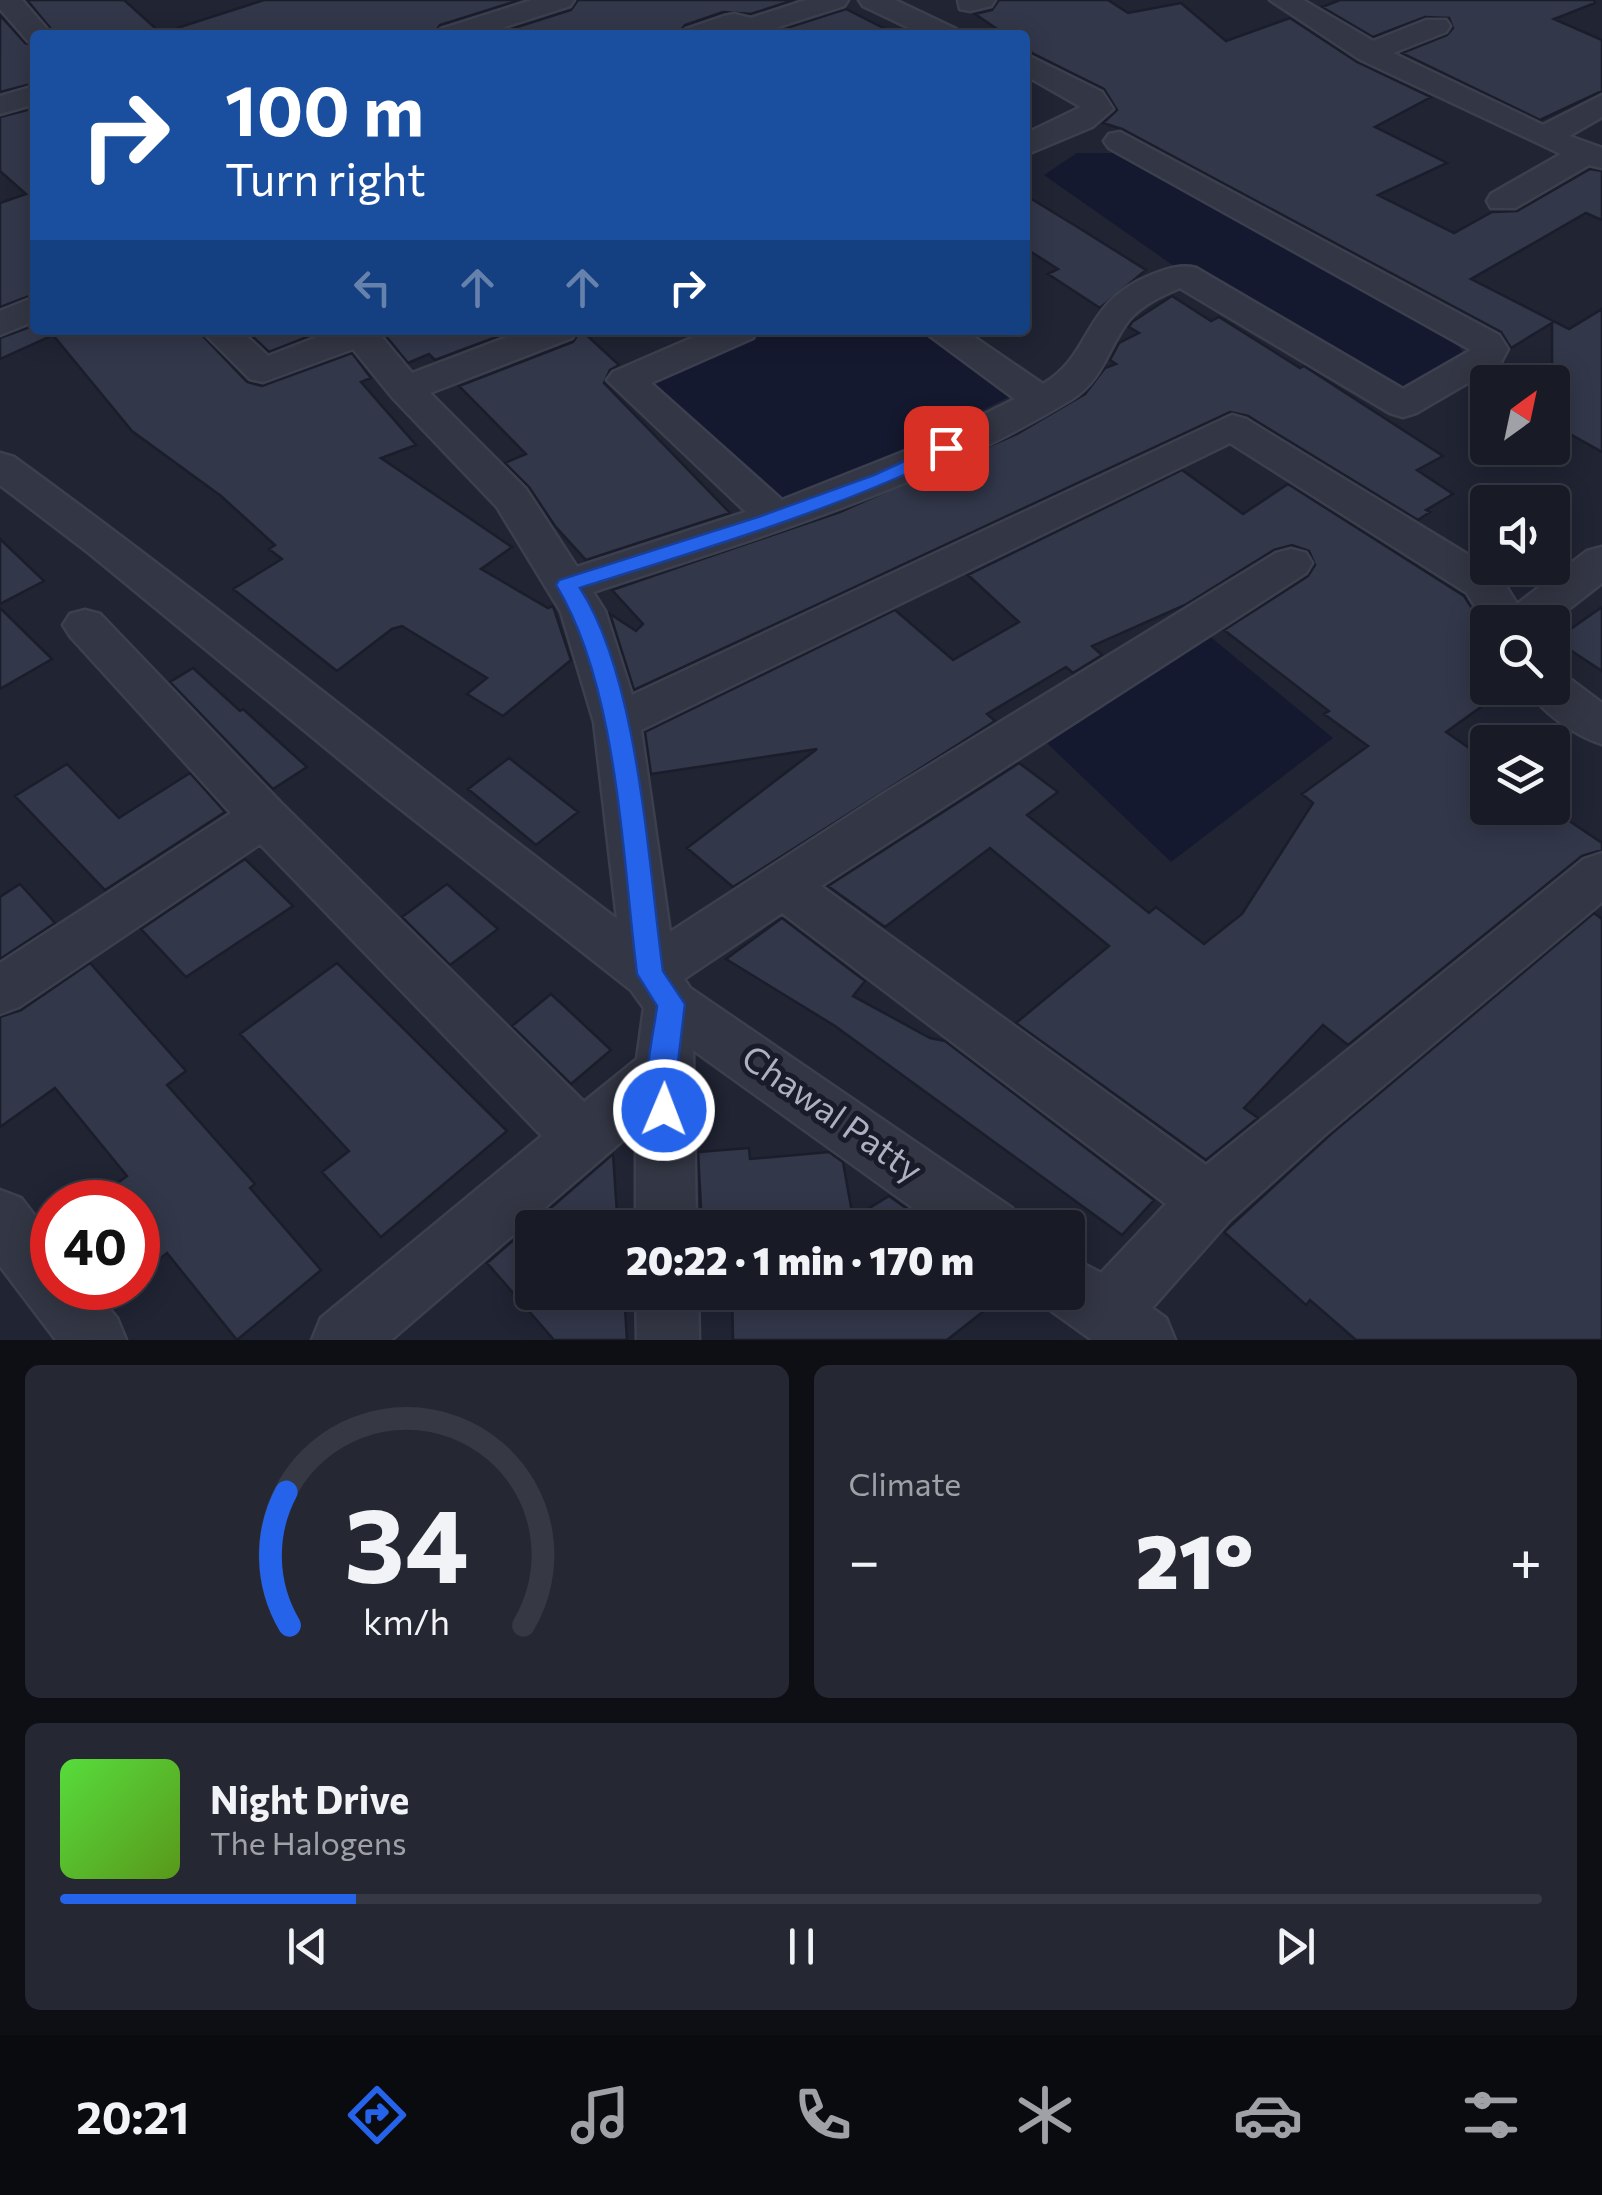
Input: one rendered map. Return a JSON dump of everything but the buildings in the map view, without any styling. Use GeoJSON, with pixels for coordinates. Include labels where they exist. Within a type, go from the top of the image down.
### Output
{"type":"FeatureCollection","features":[{"type":"Feature","properties":{"kind":"street"},"geometry":{"type":"LineString","coordinates":[[16,16],[46,0]]}},
{"type":"Feature","properties":{"kind":"street"},"geometry":{"type":"LineString","coordinates":[[447,29],[507,0]]}},
{"type":"Feature","properties":{"kind":"street"},"geometry":{"type":"LineString","coordinates":[[447,29],[560,0]]}},
{"type":"Feature","properties":{"kind":"street"},"geometry":{"type":"LineString","coordinates":[[711,30],[734,22],[751,27],[834,0]]}},
{"type":"Feature","properties":{"kind":"street"},"geometry":{"type":"LineString","coordinates":[[873,0],[936,30]]}},
{"type":"Feature","properties":{"kind":"street"},"geometry":{"type":"LineString","coordinates":[[1284,0],[1368,52],[1544,137],[1594,156]]}},
{"type":"Feature","properties":{"kind":"street"},"geometry":{"type":"LineString","coordinates":[[1368,52],[1436,26]]}},
{"type":"Feature","properties":{"kind":"street"},"geometry":{"type":"LineString","coordinates":[[1030,66],[1091,98],[1098,108],[1030,143]]}},
{"type":"Feature","properties":{"kind":"street"},"geometry":{"type":"LineString","coordinates":[[0,105],[30,96]]}},
{"type":"Feature","properties":{"kind":"street"},"geometry":{"type":"LineString","coordinates":[[1544,137],[1602,104]]}},
{"type":"Feature","properties":{"kind":"street"},"geometry":{"type":"LineString","coordinates":[[567,585],[776,518],[882,479],[1041,400],[1074,382],[1090,363],[1121,307],[1142,292],[1184,275],[1402,405],[1487,356],[1490,349],[1473,336],[1120,141]]}},
{"type":"Feature","properties":{"kind":"street"},"geometry":{"type":"LineString","coordinates":[[1503,201],[1594,156]]}},
{"type":"Feature","properties":{"kind":"street"},"geometry":{"type":"LineString","coordinates":[[0,324],[30,310]]}},
{"type":"Feature","properties":{"kind":"street"},"geometry":{"type":"LineString","coordinates":[[224,335],[263,371],[351,335]]}},
{"type":"Feature","properties":{"kind":"street"},"geometry":{"type":"LineString","coordinates":[[360,335],[405,389],[512,498],[583,611],[617,722],[661,989],[666,1210]]}},
{"type":"Feature","properties":{"kind":"street"},"geometry":{"type":"LineString","coordinates":[[405,389],[546,335]]}},
{"type":"Feature","properties":{"kind":"street"},"geometry":{"type":"LineString","coordinates":[[729,335],[626,380],[776,518]]}},
{"type":"Feature","properties":{"kind":"street"},"geometry":{"type":"LineString","coordinates":[[947,335],[1041,400]]}},
{"type":"Feature","properties":{"kind":"street"},"geometry":{"type":"LineString","coordinates":[[617,722],[1232,427],[1483,583],[1496,605]]}},
{"type":"Feature","properties":{"kind":"street","name":"Chawal Patty"},"geometry":{"type":"LineString","coordinates":[[0,466],[104,542],[661,989],[966,1210]]}},
{"type":"Feature","properties":{"kind":"street"},"geometry":{"type":"LineString","coordinates":[[661,989],[782,886],[990,749],[1290,562]]}},
{"type":"Feature","properties":{"kind":"street"},"geometry":{"type":"LineString","coordinates":[[1545,605],[1602,562]]}},
{"type":"Feature","properties":{"kind":"street"},"geometry":{"type":"LineString","coordinates":[[86,624],[264,816],[583,1138]]}},
{"type":"Feature","properties":{"kind":"street"},"geometry":{"type":"LineString","coordinates":[[1570,703],[1602,727]]}},
{"type":"Feature","properties":{"kind":"street"},"geometry":{"type":"LineString","coordinates":[[0,991],[264,816]]}},
{"type":"Feature","properties":{"kind":"street"},"geometry":{"type":"LineString","coordinates":[[1106,1313],[1208,1201],[1309,1113],[1602,873]]}},
{"type":"Feature","properties":{"kind":"street"},"geometry":{"type":"LineString","coordinates":[[782,886],[1208,1201]]}},
{"type":"Feature","properties":{"kind":"street"},"geometry":{"type":"LineString","coordinates":[[343,1340],[663,1071]]}},
{"type":"Feature","properties":{"kind":"street"},"geometry":{"type":"LineString","coordinates":[[0,1218],[30,1256]]}},
{"type":"Feature","properties":{"kind":"street"},"geometry":{"type":"LineString","coordinates":[[72,1310],[95,1340]]}},
{"type":"Feature","properties":{"kind":"street"},"geometry":{"type":"LineString","coordinates":[[667,1310],[668,1340]]}},
{"type":"Feature","properties":{"kind":"water"},"geometry":{"type":"Polygon","coordinates":[[[1077,153],[1117,153],[1447,329],[1464,354],[1407,390],[1381,387],[1171,264],[1044,175],[1077,153]]]}},
{"type":"Feature","properties":{"kind":"water"},"geometry":{"type":"Polygon","coordinates":[[[750,335],[939,335],[1017,393],[787,506],[641,386],[750,335]]]}},
{"type":"Feature","properties":{"kind":"water"},"geometry":{"type":"Polygon","coordinates":[[[1207,634],[1333,738],[1171,862],[1046,742],[1207,634]]]}},
{"type":"Feature","properties":{"kind":"route"},"geometry":{"type":"LineString","coordinates":[[664,1110],[663,1071],[671,1004],[650,974],[617,722],[583,611],[567,585],[766,522],[882,479],[946,448]]}}]}
